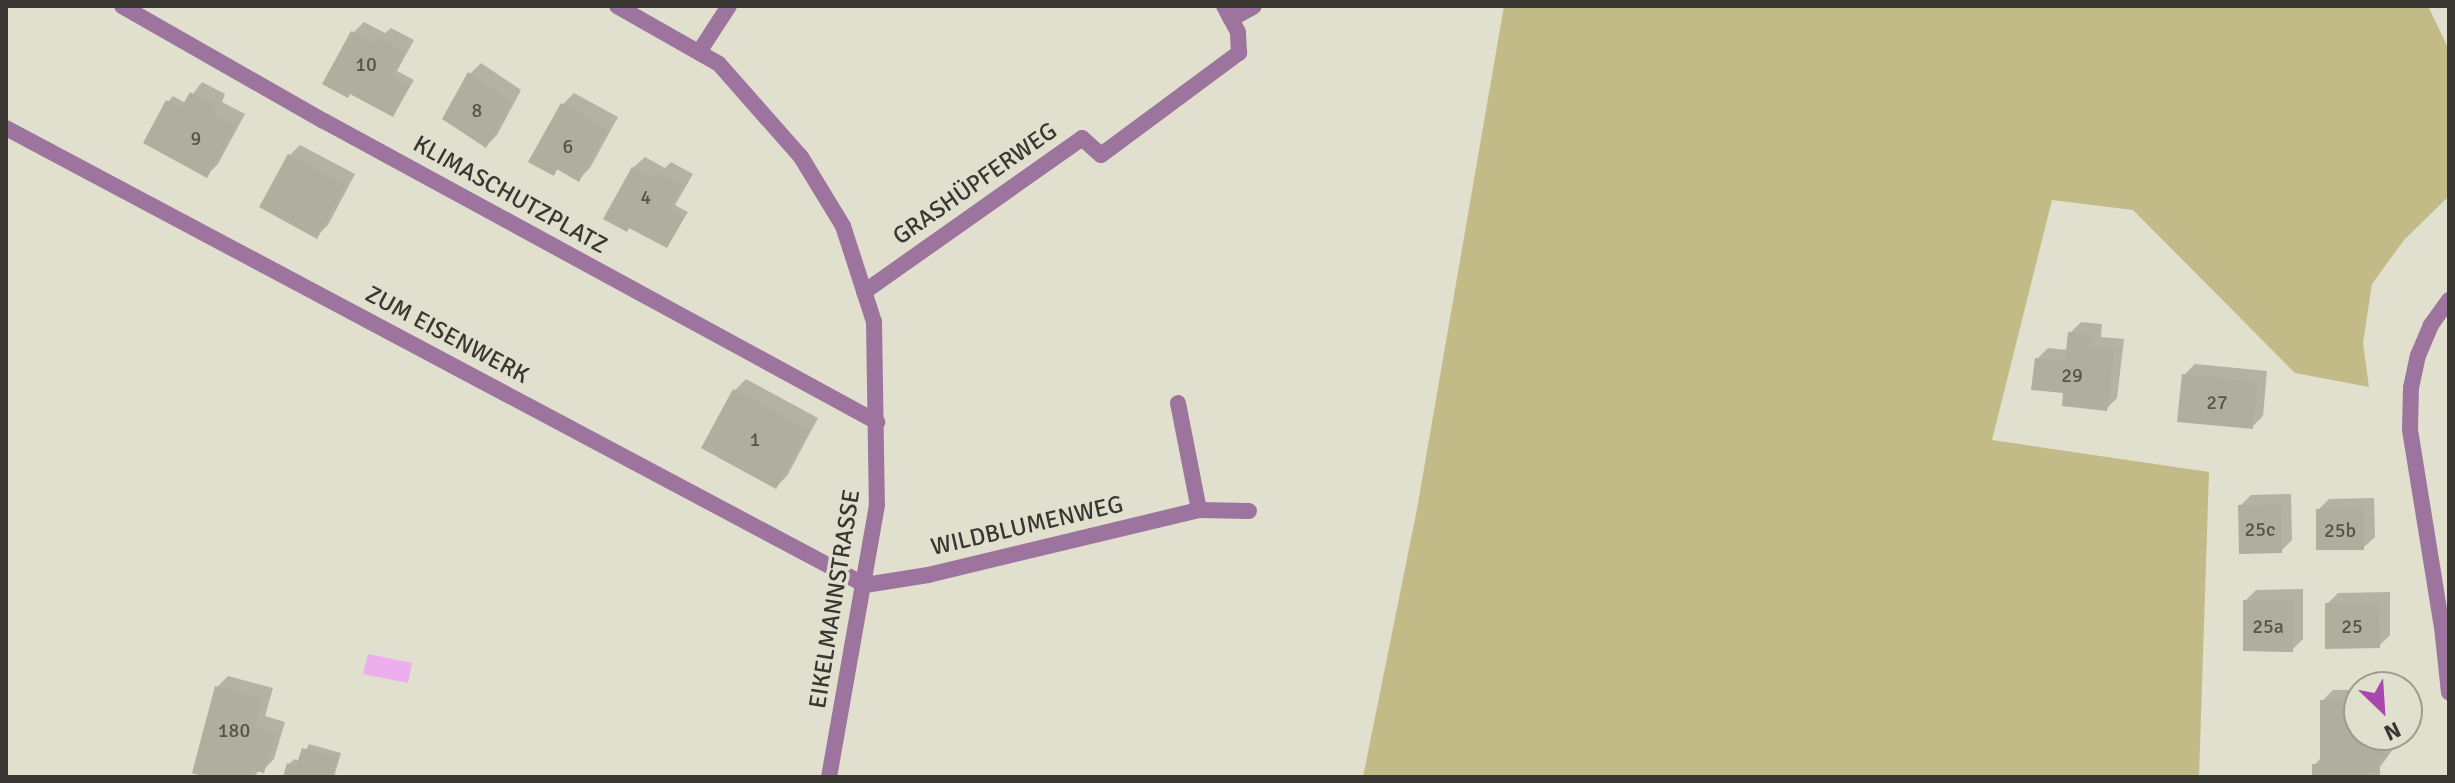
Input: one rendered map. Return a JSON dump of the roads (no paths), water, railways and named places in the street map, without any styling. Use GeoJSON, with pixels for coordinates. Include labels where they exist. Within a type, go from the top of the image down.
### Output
{"type":"FeatureCollection","features":[{"type":"Feature","properties":{"kind":"street","name":"KLIMASCHUTZPLATZ"},"geometry":{"type":"LineString","coordinates":[[122,6],[337,128],[877,422]]}},
{"type":"Feature","properties":{"kind":"street","name":"EIKELMANNSTRASSE"},"geometry":{"type":"LineString","coordinates":[[617,6],[719,64],[801,157],[843,226],[874,322],[877,505],[829,777]]}},
{"type":"Feature","properties":{"kind":"street"},"geometry":{"type":"LineString","coordinates":[[699,52],[729,6]]}},
{"type":"Feature","properties":{"kind":"street","name":"GRASHÜPFERWEG"},"geometry":{"type":"LineString","coordinates":[[864,292],[1082,138],[1101,155],[1239,53],[1238,32],[1227,13],[1254,6]]}},
{"type":"Feature","properties":{"kind":"street","name":"ZUM EISENWERK"},"geometry":{"type":"LineString","coordinates":[[6,128],[865,585]]}},
{"type":"Feature","properties":{"kind":"street"},"geometry":{"type":"LineString","coordinates":[[2449,300],[2431,325],[2418,355],[2411,388],[2410,430],[2442,627],[2449,693]]}},
{"type":"Feature","properties":{"kind":"street"},"geometry":{"type":"LineString","coordinates":[[1178,403],[1199,510]]}},
{"type":"Feature","properties":{"kind":"street","name":"WILDBLUMENWEG"},"geometry":{"type":"LineString","coordinates":[[865,585],[928,575],[1199,510],[1249,511]]}}]}
